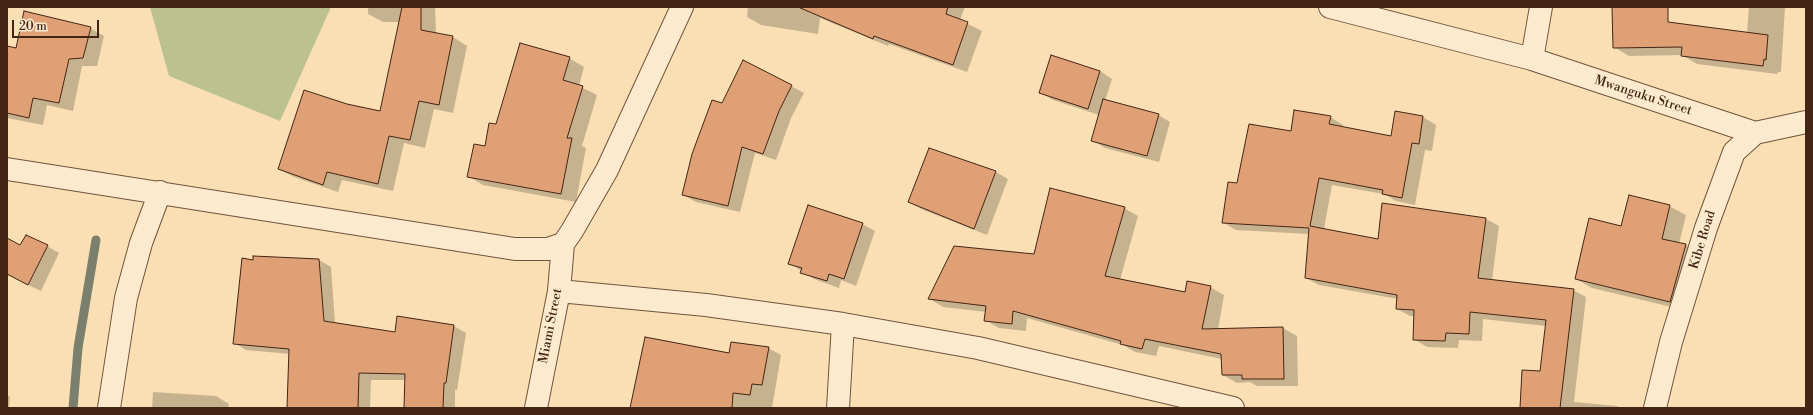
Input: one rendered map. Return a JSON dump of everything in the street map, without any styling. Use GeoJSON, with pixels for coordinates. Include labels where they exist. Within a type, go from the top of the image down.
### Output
{"type":"FeatureCollection","features":[{"type":"Feature","properties":{"kind":"street"},"geometry":{"type":"LineString","coordinates":[[7,169],[515,249],[548,249],[563,244],[607,170],[682,7]]}},
{"type":"Feature","properties":{"kind":"street","name":"Mwanguku Street"},"geometry":{"type":"LineString","coordinates":[[1330,7],[1532,60],[1754,133]]}},
{"type":"Feature","properties":{"kind":"street"},"geometry":{"type":"LineString","coordinates":[[1532,60],[1541,7]]}},
{"type":"Feature","properties":{"kind":"street"},"geometry":{"type":"LineString","coordinates":[[1754,133],[1806,122]]}},
{"type":"Feature","properties":{"kind":"street","name":"Kibe Road"},"geometry":{"type":"LineString","coordinates":[[1655,408],[1671,342],[1723,179],[1734,152],[1754,133]]}},
{"type":"Feature","properties":{"kind":"street"},"geometry":{"type":"LineString","coordinates":[[109,408],[126,298],[141,243],[160,192]]}},
{"type":"Feature","properties":{"kind":"street","name":"Miami Street"},"geometry":{"type":"LineString","coordinates":[[536,408],[559,291],[563,244]]}},
{"type":"Feature","properties":{"kind":"street"},"geometry":{"type":"LineString","coordinates":[[559,291],[706,304],[843,324],[978,348],[1167,401],[1233,408]]}},
{"type":"Feature","properties":{"kind":"street"},"geometry":{"type":"LineString","coordinates":[[838,408],[843,324]]}},
{"type":"Feature","properties":{"kind":"green space"},"geometry":{"type":"Polygon","coordinates":[[[150,7],[331,7],[280,121],[169,76],[150,7]]]}},
{"type":"Feature","properties":{"kind":"building"},"geometry":{"type":"Polygon","coordinates":[[[402,7],[421,7],[421,30],[453,36],[439,105],[419,101],[410,140],[389,136],[378,184],[327,172],[323,185],[278,169],[304,90],[347,104],[380,111],[402,7]]]}},
{"type":"Feature","properties":{"kind":"building"},"geometry":{"type":"Polygon","coordinates":[[[798,7],[948,7],[946,14],[968,22],[953,65],[874,36],[873,39],[798,7]]]}},
{"type":"Feature","properties":{"kind":"building"},"geometry":{"type":"Polygon","coordinates":[[[1612,7],[1668,7],[1668,22],[1768,35],[1766,60],[1764,59],[1763,66],[1681,56],[1682,47],[1613,48],[1612,7]]]}},
{"type":"Feature","properties":{"kind":"building"},"geometry":{"type":"Polygon","coordinates":[[[24,11],[91,27],[83,58],[69,59],[59,103],[33,98],[29,118],[7,113],[7,46],[16,48],[24,11]]]}},
{"type":"Feature","properties":{"kind":"building"},"geometry":{"type":"Polygon","coordinates":[[[520,43],[570,57],[563,80],[583,86],[567,138],[572,138],[561,194],[467,177],[474,144],[485,146],[489,123],[496,124],[520,43]]]}},
{"type":"Feature","properties":{"kind":"building"},"geometry":{"type":"Polygon","coordinates":[[[1051,55],[1100,71],[1088,109],[1039,93],[1051,55]]]}},
{"type":"Feature","properties":{"kind":"building"},"geometry":{"type":"Polygon","coordinates":[[[743,60],[792,85],[779,111],[763,154],[742,147],[728,206],[682,195],[692,154],[712,100],[722,103],[743,60]]]}},
{"type":"Feature","properties":{"kind":"building"},"geometry":{"type":"Polygon","coordinates":[[[1103,99],[1159,114],[1147,156],[1091,141],[1103,99]]]}},
{"type":"Feature","properties":{"kind":"building"},"geometry":{"type":"Polygon","coordinates":[[[1294,110],[1331,116],[1329,124],[1391,136],[1395,111],[1423,116],[1419,144],[1412,143],[1402,198],[1382,194],[1383,190],[1319,178],[1310,226],[1378,239],[1382,203],[1486,218],[1478,278],[1574,289],[1560,408],[1520,408],[1522,370],[1540,371],[1546,320],[1470,312],[1469,334],[1446,333],[1445,341],[1413,340],[1414,310],[1396,309],[1397,295],[1305,278],[1309,228],[1222,223],[1228,182],[1237,183],[1249,124],[1291,131],[1294,110]]]}},
{"type":"Feature","properties":{"kind":"building"},"geometry":{"type":"Polygon","coordinates":[[[929,148],[996,171],[974,229],[908,202],[929,148]]]}},
{"type":"Feature","properties":{"kind":"building"},"geometry":{"type":"Polygon","coordinates":[[[1050,188],[1125,207],[1105,276],[1185,292],[1187,281],[1211,286],[1202,329],[1283,327],[1284,379],[1242,379],[1242,375],[1222,375],[1221,354],[1145,339],[1142,349],[1120,344],[1121,341],[1013,311],[1012,324],[984,321],[986,306],[928,299],[954,246],[1034,254],[1050,188]]]}},
{"type":"Feature","properties":{"kind":"building"},"geometry":{"type":"Polygon","coordinates":[[[1629,195],[1670,205],[1662,239],[1686,244],[1670,302],[1575,279],[1589,218],[1621,226],[1629,195]]]}},
{"type":"Feature","properties":{"kind":"building"},"geometry":{"type":"Polygon","coordinates":[[[808,205],[863,223],[844,279],[829,274],[827,281],[800,273],[802,268],[788,264],[808,205]]]}},
{"type":"Feature","properties":{"kind":"building"},"geometry":{"type":"Polygon","coordinates":[[[26,235],[48,245],[28,285],[7,274],[7,238],[20,245],[26,235]]]}},
{"type":"Feature","properties":{"kind":"building"},"geometry":{"type":"Polygon","coordinates":[[[253,256],[319,259],[324,321],[395,332],[397,316],[454,325],[446,383],[444,383],[443,408],[404,408],[405,374],[359,373],[358,408],[287,408],[289,349],[233,344],[242,258],[253,260],[253,256]]]}},
{"type":"Feature","properties":{"kind":"building"},"geometry":{"type":"Polygon","coordinates":[[[645,337],[729,353],[731,342],[769,347],[762,385],[752,384],[750,395],[733,393],[732,408],[630,408],[645,337]]]}},
{"type":"Feature","properties":{"kind":"waterway"},"geometry":{"type":"LineString","coordinates":[[73,408],[78,348],[96,240]]}}]}
